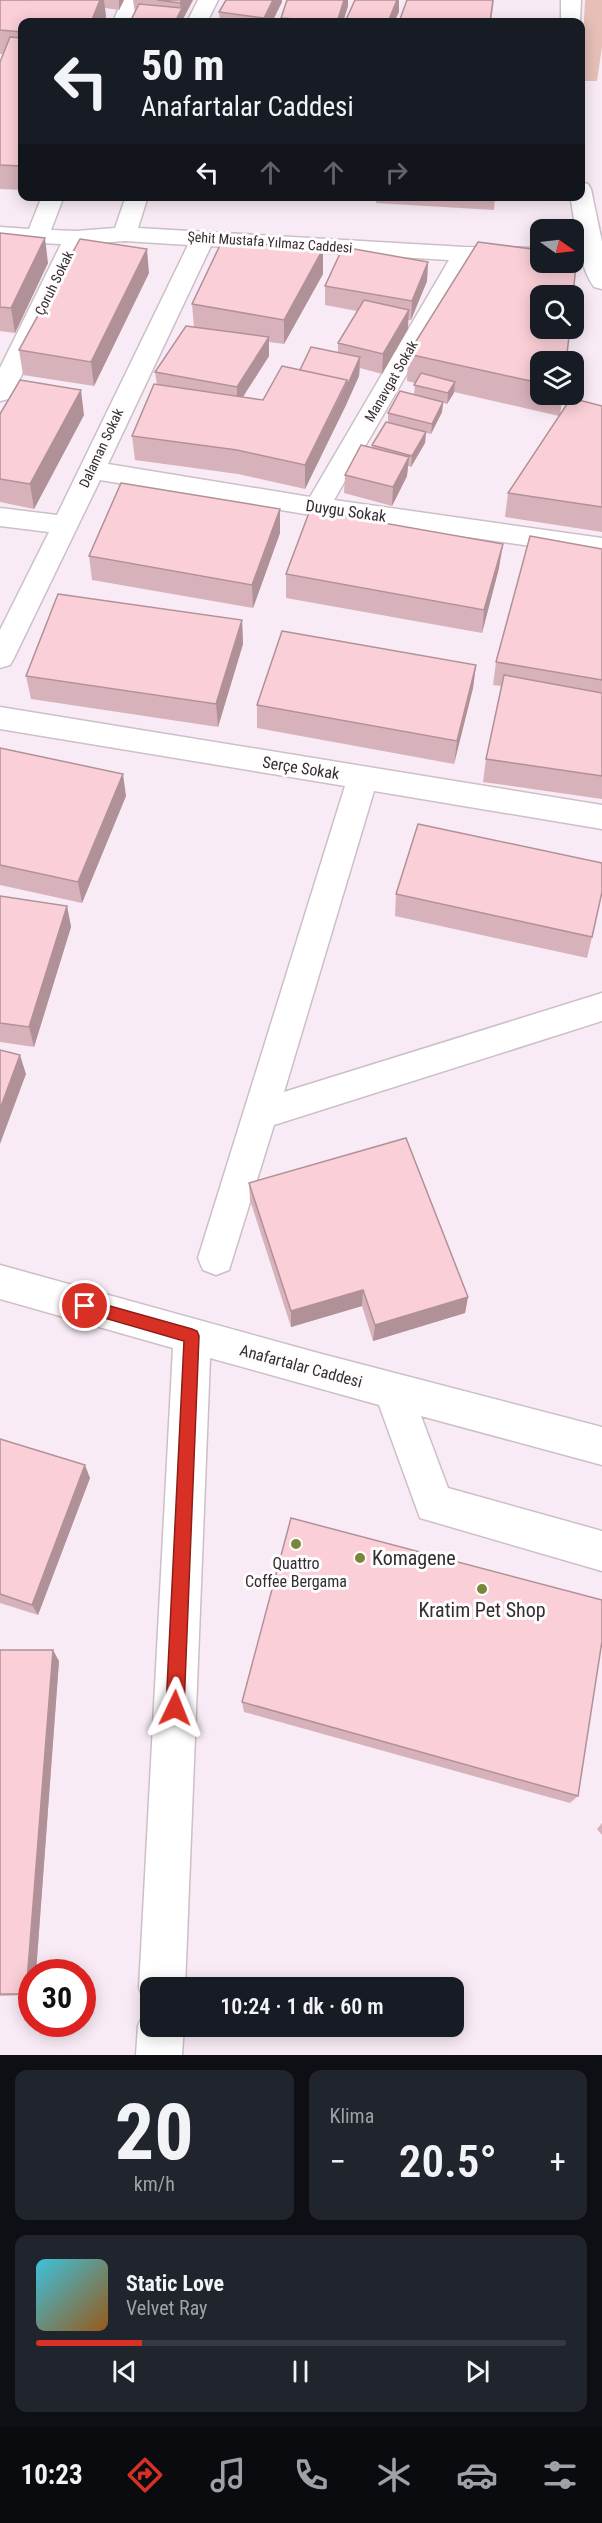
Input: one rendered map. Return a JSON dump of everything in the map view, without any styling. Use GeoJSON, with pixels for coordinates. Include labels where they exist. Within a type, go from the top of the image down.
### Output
{"type":"FeatureCollection","features":[{"type":"Feature","properties":{"kind":"street"},"geometry":{"type":"LineString","coordinates":[[125,18],[132,0]]}},
{"type":"Feature","properties":{"kind":"street"},"geometry":{"type":"LineString","coordinates":[[199,18],[208,0]]}},
{"type":"Feature","properties":{"kind":"street"},"geometry":{"type":"LineString","coordinates":[[571,18],[572,0]]}},
{"type":"Feature","properties":{"kind":"street"},"geometry":{"type":"LineString","coordinates":[[37,237],[51,201]]}},
{"type":"Feature","properties":{"kind":"street"},"geometry":{"type":"LineString","coordinates":[[125,234],[135,201]]}},
{"type":"Feature","properties":{"kind":"street"},"geometry":{"type":"LineString","coordinates":[[581,201],[581,219]]}},
{"type":"Feature","properties":{"kind":"street","name":"Şehit Mustafa Yılmaz Caddesi"},"geometry":{"type":"LineString","coordinates":[[0,234],[76,238],[125,234],[464,254],[530,255]]}},
{"type":"Feature","properties":{"kind":"street","name":"Çoruh Sokak"},"geometry":{"type":"LineString","coordinates":[[0,393],[76,238]]}},
{"type":"Feature","properties":{"kind":"street","name":"Dalaman Sokak"},"geometry":{"type":"LineString","coordinates":[[0,658],[203,238]]}},
{"type":"Feature","properties":{"kind":"street","name":"Manavgat Sokak"},"geometry":{"type":"LineString","coordinates":[[317,507],[464,254]]}},
{"type":"Feature","properties":{"kind":"street"},"geometry":{"type":"LineString","coordinates":[[584,256],[602,282]]}},
{"type":"Feature","properties":{"kind":"street","name":"Duygu Sokak"},"geometry":{"type":"LineString","coordinates":[[90,470],[317,507],[602,547]]}},
{"type":"Feature","properties":{"kind":"street"},"geometry":{"type":"LineString","coordinates":[[0,517],[66,525]]}},
{"type":"Feature","properties":{"kind":"street","name":"Serçe Sokak"},"geometry":{"type":"LineString","coordinates":[[0,718],[602,817]]}},
{"type":"Feature","properties":{"kind":"street"},"geometry":{"type":"LineString","coordinates":[[216,1258],[363,778]]}},
{"type":"Feature","properties":{"kind":"street"},"geometry":{"type":"LineString","coordinates":[[260,1114],[602,1007]]}},
{"type":"Feature","properties":{"kind":"street","name":"Anafartalar Caddesi"},"geometry":{"type":"LineString","coordinates":[[0,1282],[393,1391],[602,1446]]}},
{"type":"Feature","properties":{"kind":"street"},"geometry":{"type":"LineString","coordinates":[[163,1977],[192,1336]]}},
{"type":"Feature","properties":{"kind":"street"},"geometry":{"type":"LineString","coordinates":[[393,1391],[434,1504],[602,1551]]}},
{"type":"Feature","properties":{"kind":"street"},"geometry":{"type":"LineString","coordinates":[[159,2055],[160,2037]]}},
{"type":"Feature","properties":{"kind":"shaded area"},"geometry":{"type":"Polygon","coordinates":[[[585,0],[602,0],[602,47],[597,81],[585,81],[585,0]]]}},
{"type":"Feature","properties":{"kind":"building"},"geometry":{"type":"Polygon","coordinates":[[[0,0],[100,0],[93,18],[18,18],[18,32],[0,30],[0,0]]]}},
{"type":"Feature","properties":{"kind":"building"},"geometry":{"type":"Polygon","coordinates":[[[157,0],[182,0],[180,3],[157,0]]]}},
{"type":"Feature","properties":{"kind":"building"},"geometry":{"type":"Polygon","coordinates":[[[226,0],[273,0],[264,18],[219,12],[226,0]]]}},
{"type":"Feature","properties":{"kind":"building"},"geometry":{"type":"Polygon","coordinates":[[[287,0],[344,0],[338,18],[281,18],[287,0]]]}},
{"type":"Feature","properties":{"kind":"building"},"geometry":{"type":"Polygon","coordinates":[[[355,0],[397,0],[390,18],[347,18],[355,0]]]}},
{"type":"Feature","properties":{"kind":"building"},"geometry":{"type":"Polygon","coordinates":[[[407,0],[493,0],[491,18],[400,18],[407,0]]]}},
{"type":"Feature","properties":{"kind":"building"},"geometry":{"type":"Polygon","coordinates":[[[139,4],[182,8],[177,18],[132,18],[139,4]]]}},
{"type":"Feature","properties":{"kind":"building"},"geometry":{"type":"Polygon","coordinates":[[[10,37],[18,38],[18,166],[0,165],[0,62],[10,37]]]}},
{"type":"Feature","properties":{"kind":"building"},"geometry":{"type":"Polygon","coordinates":[[[0,233],[45,238],[11,308],[0,307],[0,233]]]}},
{"type":"Feature","properties":{"kind":"building"},"geometry":{"type":"Polygon","coordinates":[[[80,239],[147,249],[91,362],[19,350],[80,239]]]}},
{"type":"Feature","properties":{"kind":"building"},"geometry":{"type":"Polygon","coordinates":[[[222,241],[323,249],[284,320],[192,304],[222,241]]]}},
{"type":"Feature","properties":{"kind":"building"},"geometry":{"type":"Polygon","coordinates":[[[478,242],[530,249],[530,273],[575,273],[574,285],[530,285],[530,339],[569,339],[567,351],[530,351],[530,381],[408,354],[478,242]]]}},
{"type":"Feature","properties":{"kind":"building"},"geometry":{"type":"Polygon","coordinates":[[[343,247],[428,262],[412,301],[325,286],[343,247]]]}},
{"type":"Feature","properties":{"kind":"building"},"geometry":{"type":"Polygon","coordinates":[[[364,300],[409,310],[383,354],[338,343],[364,300]]]}},
{"type":"Feature","properties":{"kind":"building"},"geometry":{"type":"Polygon","coordinates":[[[186,326],[269,337],[237,387],[155,372],[186,326]]]}},
{"type":"Feature","properties":{"kind":"building"},"geometry":{"type":"Polygon","coordinates":[[[311,347],[360,357],[347,386],[347,380],[300,370],[311,347]]]}},
{"type":"Feature","properties":{"kind":"building"},"geometry":{"type":"Polygon","coordinates":[[[282,366],[347,380],[305,465],[237,450],[132,436],[154,384],[263,400],[282,366]]]}},
{"type":"Feature","properties":{"kind":"building"},"geometry":{"type":"Polygon","coordinates":[[[421,373],[455,382],[448,393],[414,385],[421,373]]]}},
{"type":"Feature","properties":{"kind":"building"},"geometry":{"type":"Polygon","coordinates":[[[20,380],[81,390],[30,484],[0,479],[0,414],[20,380]]]}},
{"type":"Feature","properties":{"kind":"building"},"geometry":{"type":"Polygon","coordinates":[[[400,391],[443,402],[432,424],[388,413],[400,391]]]}},
{"type":"Feature","properties":{"kind":"building"},"geometry":{"type":"Polygon","coordinates":[[[584,401],[602,406],[602,507],[508,493],[566,405],[584,405],[584,401]]]}},
{"type":"Feature","properties":{"kind":"building"},"geometry":{"type":"Polygon","coordinates":[[[386,422],[426,432],[412,456],[372,445],[386,422]]]}},
{"type":"Feature","properties":{"kind":"building"},"geometry":{"type":"Polygon","coordinates":[[[361,445],[409,457],[393,487],[345,475],[361,445]]]}},
{"type":"Feature","properties":{"kind":"building"},"geometry":{"type":"Polygon","coordinates":[[[121,483],[280,509],[252,585],[89,556],[121,483]]]}},
{"type":"Feature","properties":{"kind":"building"},"geometry":{"type":"Polygon","coordinates":[[[310,510],[503,544],[484,610],[286,574],[310,510]]]}},
{"type":"Feature","properties":{"kind":"building"},"geometry":{"type":"Polygon","coordinates":[[[530,536],[602,549],[602,680],[496,662],[530,536]]]}},
{"type":"Feature","properties":{"kind":"building"},"geometry":{"type":"Polygon","coordinates":[[[58,594],[242,620],[216,704],[26,676],[58,594]]]}},
{"type":"Feature","properties":{"kind":"building"},"geometry":{"type":"Polygon","coordinates":[[[282,631],[476,665],[457,741],[257,705],[282,631]]]}},
{"type":"Feature","properties":{"kind":"building"},"geometry":{"type":"Polygon","coordinates":[[[504,675],[602,693],[602,776],[486,759],[504,675]]]}},
{"type":"Feature","properties":{"kind":"building"},"geometry":{"type":"Polygon","coordinates":[[[0,748],[123,774],[78,882],[0,865],[0,748]]]}},
{"type":"Feature","properties":{"kind":"building"},"geometry":{"type":"Polygon","coordinates":[[[418,824],[602,863],[602,892],[592,937],[396,894],[418,824]]]}},
{"type":"Feature","properties":{"kind":"building"},"geometry":{"type":"Polygon","coordinates":[[[0,896],[67,906],[29,1027],[0,1023],[0,896]]]}},
{"type":"Feature","properties":{"kind":"building"},"geometry":{"type":"Polygon","coordinates":[[[0,1050],[20,1055],[0,1109],[0,1050]]]}},
{"type":"Feature","properties":{"kind":"building"},"geometry":{"type":"Polygon","coordinates":[[[406,1138],[468,1297],[375,1325],[363,1290],[291,1311],[249,1183],[406,1138]]]}},
{"type":"Feature","properties":{"kind":"building"},"geometry":{"type":"Polygon","coordinates":[[[0,1439],[85,1465],[32,1605],[0,1594],[0,1439]]]}},
{"type":"Feature","properties":{"kind":"building"},"geometry":{"type":"Polygon","coordinates":[[[291,1518],[602,1600],[602,1641],[578,1796],[242,1702],[291,1518]]]}},
{"type":"Feature","properties":{"kind":"building"},"geometry":{"type":"Polygon","coordinates":[[[0,1650],[53,1650],[29,1959],[18,1959],[18,1994],[0,1994],[0,1650]]]}},
{"type":"Feature","properties":{"kind":"place","name":"Quattro Coffee Bergama"},"geometry":{"type":"Point","coordinates":[296,1544]}},
{"type":"Feature","properties":{"kind":"place","name":"Komagene"},"geometry":{"type":"Point","coordinates":[360,1558]}},
{"type":"Feature","properties":{"kind":"place","name":"Kratim Pet Shop"},"geometry":{"type":"Point","coordinates":[482,1589]}},
{"type":"Feature","properties":{"kind":"route"},"geometry":{"type":"LineString","coordinates":[[85,1306],[192,1336],[175,1708]]}}]}
